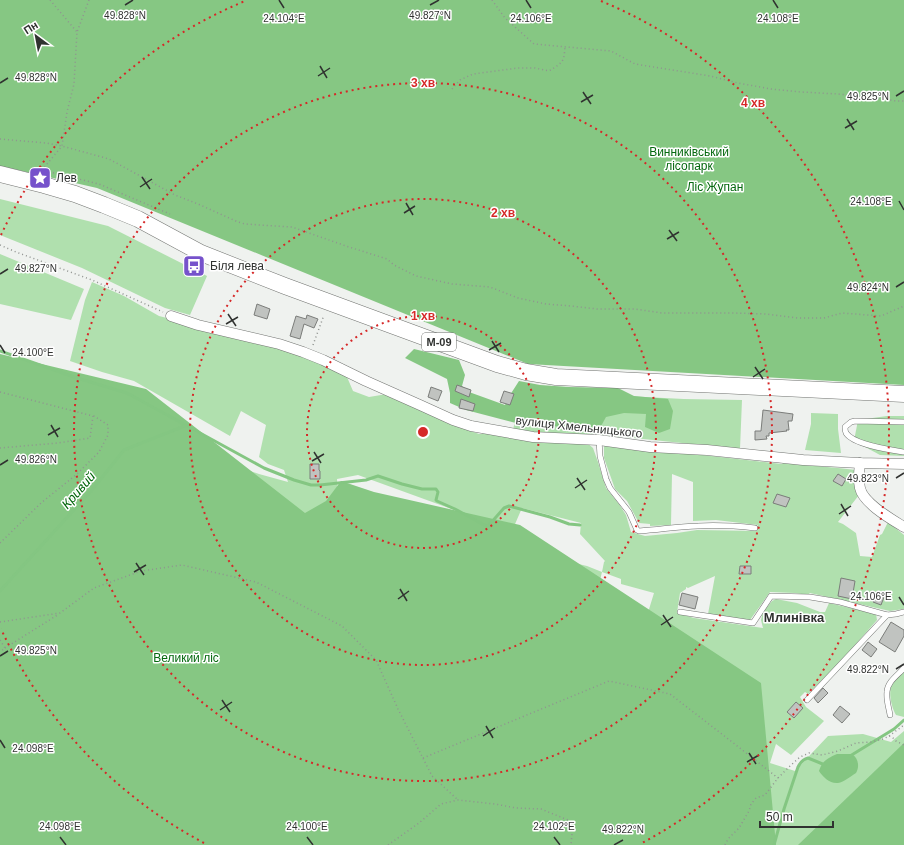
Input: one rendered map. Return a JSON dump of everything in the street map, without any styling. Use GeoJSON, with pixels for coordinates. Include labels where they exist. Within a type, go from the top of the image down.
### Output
{"type":"FeatureCollection","features":[{"type":"Feature","properties":{"kind":"main road","name":"М-09"},"geometry":{"type":"LineString","coordinates":[[0,174],[75,194],[138,219],[201,252],[271,280],[497,364],[526,372],[556,376],[904,394]]}},
{"type":"Feature","properties":{"kind":"street","name":"вулиця Хмельницького"},"geometry":{"type":"LineString","coordinates":[[171,316],[198,325],[279,344],[310,354],[453,420],[471,426],[532,437],[599,440],[650,447],[708,450],[803,460],[904,464]]}},
{"type":"Feature","properties":{"kind":"street"},"geometry":{"type":"LineString","coordinates":[[860,463],[858,480],[860,490],[864,498],[878,510],[904,527]]}},
{"type":"Feature","properties":{"kind":"lane"},"geometry":{"type":"LineString","coordinates":[[904,422],[855,421],[847,425],[845,430],[849,436],[862,444],[904,452]]}},
{"type":"Feature","properties":{"kind":"lane"},"geometry":{"type":"LineString","coordinates":[[599,440],[600,456],[606,479],[612,491],[629,512],[637,530],[718,525],[755,528]]}},
{"type":"Feature","properties":{"kind":"lane"},"geometry":{"type":"LineString","coordinates":[[680,612],[753,623],[771,596],[810,598],[840,602],[888,615],[904,612]]}},
{"type":"Feature","properties":{"kind":"lane"},"geometry":{"type":"LineString","coordinates":[[807,700],[888,615]]}},
{"type":"Feature","properties":{"kind":"lane"},"geometry":{"type":"LineString","coordinates":[[890,715],[887,692],[888,687],[893,679],[904,668]]}},
{"type":"Feature","properties":{"kind":"path"},"geometry":{"type":"LineString","coordinates":[[50,0],[78,32]]}},
{"type":"Feature","properties":{"kind":"path"},"geometry":{"type":"LineString","coordinates":[[89,0],[78,32],[74,84],[67,112],[62,146],[42,170],[99,184],[170,214]]}},
{"type":"Feature","properties":{"kind":"path"},"geometry":{"type":"LineString","coordinates":[[492,0],[505,18],[534,44],[611,51],[635,64],[710,76],[771,89],[904,101]]}},
{"type":"Feature","properties":{"kind":"path"},"geometry":{"type":"LineString","coordinates":[[452,89],[460,80],[473,74],[518,68],[535,68],[549,71],[560,64],[564,59],[565,46]]}},
{"type":"Feature","properties":{"kind":"path"},"geometry":{"type":"LineString","coordinates":[[0,139],[46,143],[109,159],[175,195],[238,222],[245,224],[292,227],[387,259],[394,265],[416,276],[452,284],[490,287],[518,298],[546,304],[597,309],[635,309],[662,313],[766,314],[798,318],[824,318],[842,313],[881,316],[904,306]]}},
{"type":"Feature","properties":{"kind":"path"},"geometry":{"type":"LineString","coordinates":[[0,245],[92,280],[171,316]]}},
{"type":"Feature","properties":{"kind":"path"},"geometry":{"type":"LineString","coordinates":[[310,354],[326,310]]}},
{"type":"Feature","properties":{"kind":"path"},"geometry":{"type":"LineString","coordinates":[[0,392],[93,416],[108,425],[108,435],[99,452],[77,474],[41,503],[0,543]]}},
{"type":"Feature","properties":{"kind":"path"},"geometry":{"type":"LineString","coordinates":[[0,448],[90,438],[93,416]]}},
{"type":"Feature","properties":{"kind":"path"},"geometry":{"type":"LineString","coordinates":[[0,652],[60,613],[94,588],[141,571],[182,565],[256,582],[342,626],[376,660],[398,709],[432,776],[458,800]]}},
{"type":"Feature","properties":{"kind":"path"},"geometry":{"type":"LineString","coordinates":[[0,622],[60,613]]}},
{"type":"Feature","properties":{"kind":"path"},"geometry":{"type":"LineString","coordinates":[[0,640],[4,648]]}},
{"type":"Feature","properties":{"kind":"path"},"geometry":{"type":"LineString","coordinates":[[423,758],[609,681],[670,694],[778,778]]}},
{"type":"Feature","properties":{"kind":"path"},"geometry":{"type":"LineString","coordinates":[[725,845],[728,839],[739,828],[749,811],[751,804],[756,798],[765,795],[778,778],[800,757],[810,753],[822,755],[838,751],[856,743],[872,742],[883,739],[904,725]]}},
{"type":"Feature","properties":{"kind":"path"},"geometry":{"type":"LineString","coordinates":[[889,736],[904,745]]}},
{"type":"Feature","properties":{"kind":"path"},"geometry":{"type":"LineString","coordinates":[[388,845],[419,823],[441,804],[458,800],[516,808],[541,809],[568,820],[572,834],[572,845]]}},
{"type":"Feature","properties":{"kind":"green space","name":"Ліс Жупан"},"geometry":{"type":"Polygon","coordinates":[[[0,0],[904,0],[904,385],[528,364],[97,188],[0,166],[0,0]]]}},
{"type":"Feature","properties":{"kind":"green space"},"geometry":{"type":"Polygon","coordinates":[[[0,199],[108,226],[207,276],[190,315],[165,308],[82,268],[0,235],[0,199]]]}},
{"type":"Feature","properties":{"kind":"green space"},"geometry":{"type":"Polygon","coordinates":[[[0,254],[84,289],[71,320],[0,304],[0,254]]]}},
{"type":"Feature","properties":{"kind":"green space","name":"Великий ліс"},"geometry":{"type":"Polygon","coordinates":[[[92,282],[124,296],[159,316],[262,342],[320,361],[347,377],[353,391],[369,397],[387,394],[446,421],[445,422],[479,434],[482,434],[483,429],[586,442],[593,448],[606,488],[626,515],[631,532],[645,536],[697,530],[757,531],[758,525],[716,520],[693,521],[693,482],[672,474],[671,525],[650,526],[650,524],[639,523],[627,501],[615,489],[604,458],[605,444],[782,464],[856,470],[859,495],[838,522],[856,533],[860,556],[872,557],[880,535],[888,522],[904,535],[904,609],[890,611],[810,593],[808,595],[770,592],[750,620],[708,614],[715,576],[688,588],[686,587],[686,589],[680,593],[677,613],[694,618],[763,628],[761,620],[763,612],[772,601],[776,599],[797,603],[820,612],[825,612],[829,603],[876,614],[877,620],[842,660],[808,694],[805,692],[800,697],[806,707],[824,721],[791,755],[776,744],[770,763],[795,771],[828,736],[863,734],[891,742],[904,731],[904,845],[0,845],[0,374],[244,469],[288,482],[284,470],[268,464],[259,457],[266,425],[241,411],[230,436],[134,381],[70,361],[85,300],[92,282]],[[358,475],[337,479],[338,496],[477,540],[587,566],[602,572],[605,561],[580,534],[581,523],[522,508],[512,531],[358,475]],[[602,572],[595,601],[646,619],[654,593],[621,584],[621,579],[602,572]]]}},
{"type":"Feature","properties":{"kind":"green space"},"geometry":{"type":"Polygon","coordinates":[[[414,349],[459,360],[465,375],[462,386],[469,392],[505,405],[519,381],[540,385],[618,388],[634,396],[668,399],[673,411],[670,429],[659,433],[645,427],[646,414],[624,413],[606,417],[600,428],[582,428],[520,424],[466,410],[450,403],[450,393],[447,379],[405,358],[414,349]]]}},
{"type":"Feature","properties":{"kind":"green space","name":"Великий ліс"},"geometry":{"type":"Polygon","coordinates":[[[0,354],[146,389],[305,513],[326,501],[341,481],[374,492],[520,525],[761,683],[776,845],[0,845],[0,354]]]}},
{"type":"Feature","properties":{"kind":"green space"},"geometry":{"type":"Polygon","coordinates":[[[526,385],[566,393],[684,399],[742,400],[740,449],[595,434],[556,434],[513,429],[526,385]]]}},
{"type":"Feature","properties":{"kind":"green space"},"geometry":{"type":"Polygon","coordinates":[[[811,413],[838,414],[841,453],[805,450],[811,424],[811,413]]]}},
{"type":"Feature","properties":{"kind":"green space"},"geometry":{"type":"Polygon","coordinates":[[[887,416],[904,416],[904,456],[880,455],[854,441],[858,420],[887,416]]]}},
{"type":"Feature","properties":{"kind":"green space"},"geometry":{"type":"Polygon","coordinates":[[[904,670],[904,717],[896,715],[891,702],[890,693],[894,680],[904,670]]]}},
{"type":"Feature","properties":{"kind":"green space"},"geometry":{"type":"Polygon","coordinates":[[[904,743],[904,845],[798,845],[904,743]]]}},
{"type":"Feature","properties":{"kind":"shaded area"},"geometry":{"type":"Polygon","coordinates":[[[837,754],[852,754],[857,760],[858,768],[856,773],[843,781],[835,783],[827,780],[819,771],[826,760],[837,754]]]}},
{"type":"Feature","properties":{"kind":"building"},"geometry":{"type":"Polygon","coordinates":[[[257,304],[270,309],[267,319],[254,315],[257,304]]]}},
{"type":"Feature","properties":{"kind":"building"},"geometry":{"type":"Polygon","coordinates":[[[307,315],[318,319],[314,328],[304,324],[300,339],[290,336],[296,316],[306,319],[307,315]]]}},
{"type":"Feature","properties":{"kind":"building"},"geometry":{"type":"Polygon","coordinates":[[[457,385],[471,390],[469,397],[455,391],[457,385]]]}},
{"type":"Feature","properties":{"kind":"building"},"geometry":{"type":"Polygon","coordinates":[[[431,387],[442,391],[438,401],[428,397],[431,387]]]}},
{"type":"Feature","properties":{"kind":"building"},"geometry":{"type":"Polygon","coordinates":[[[504,391],[514,394],[510,405],[500,402],[504,391]]]}},
{"type":"Feature","properties":{"kind":"building"},"geometry":{"type":"Polygon","coordinates":[[[461,399],[475,404],[473,411],[459,408],[461,399]]]}},
{"type":"Feature","properties":{"kind":"building"},"geometry":{"type":"Polygon","coordinates":[[[763,410],[793,414],[792,421],[788,421],[789,430],[769,433],[769,436],[766,436],[767,439],[755,440],[755,431],[761,431],[763,410]]]}},
{"type":"Feature","properties":{"kind":"building"},"geometry":{"type":"Polygon","coordinates":[[[310,464],[319,464],[320,479],[310,479],[310,464]]]}},
{"type":"Feature","properties":{"kind":"building"},"geometry":{"type":"Polygon","coordinates":[[[838,474],[846,479],[842,486],[833,481],[838,474]]]}},
{"type":"Feature","properties":{"kind":"building"},"geometry":{"type":"Polygon","coordinates":[[[777,494],[790,498],[786,507],[773,503],[777,494]]]}},
{"type":"Feature","properties":{"kind":"building"},"geometry":{"type":"Polygon","coordinates":[[[740,566],[751,566],[751,574],[739,574],[740,566]]]}},
{"type":"Feature","properties":{"kind":"building"},"geometry":{"type":"Polygon","coordinates":[[[841,578],[855,581],[852,599],[838,596],[841,578]]]}},
{"type":"Feature","properties":{"kind":"building"},"geometry":{"type":"Polygon","coordinates":[[[682,593],[698,597],[695,609],[679,605],[682,593]]]}},
{"type":"Feature","properties":{"kind":"building"},"geometry":{"type":"Polygon","coordinates":[[[875,594],[884,597],[881,605],[873,602],[875,594]]]}},
{"type":"Feature","properties":{"kind":"building"},"geometry":{"type":"Polygon","coordinates":[[[891,622],[904,630],[904,636],[895,652],[879,642],[891,622]]]}},
{"type":"Feature","properties":{"kind":"building"},"geometry":{"type":"Polygon","coordinates":[[[868,642],[877,649],[871,657],[862,650],[868,642]]]}},
{"type":"Feature","properties":{"kind":"building"},"geometry":{"type":"Polygon","coordinates":[[[823,688],[828,693],[818,703],[814,698],[823,688]]]}},
{"type":"Feature","properties":{"kind":"building"},"geometry":{"type":"Polygon","coordinates":[[[796,702],[803,708],[794,718],[787,712],[796,702]]]}},
{"type":"Feature","properties":{"kind":"building"},"geometry":{"type":"Polygon","coordinates":[[[840,706],[850,714],[842,723],[833,715],[840,706]]]}},
{"type":"Feature","properties":{"kind":"waterway"},"geometry":{"type":"LineString","coordinates":[[0,351],[77,378],[127,393],[264,468],[294,480],[311,485],[320,485],[366,480],[378,476],[422,489],[436,489],[438,492],[437,501],[486,526],[489,525],[504,508],[509,506],[550,517],[569,524],[580,525]]}},
{"type":"Feature","properties":{"kind":"waterway","name":"Кривий"},"geometry":{"type":"LineString","coordinates":[[0,591],[92,490],[124,450],[187,425]]}},
{"type":"Feature","properties":{"kind":"waterway"},"geometry":{"type":"LineString","coordinates":[[850,756],[894,729],[904,720]]}},
{"type":"Feature","properties":{"kind":"waterway"},"geometry":{"type":"LineString","coordinates":[[774,845],[798,767],[803,760],[808,758],[825,765]]}},
{"type":"Feature","properties":{"kind":"place","name":"Лев"},"geometry":{"type":"Point","coordinates":[40,178]}},
{"type":"Feature","properties":{"kind":"place","name":"Бiля лева"},"geometry":{"type":"Point","coordinates":[194,266]}},
{"type":"Feature","properties":{"kind":"district","name":"Млинівка"},"geometry":{"type":"Point","coordinates":[794,617]}},
{"type":"Feature","properties":{"kind":"park label","name":"Винниківський лісопарк"},"geometry":{"type":"Point","coordinates":[689,159]}}]}
